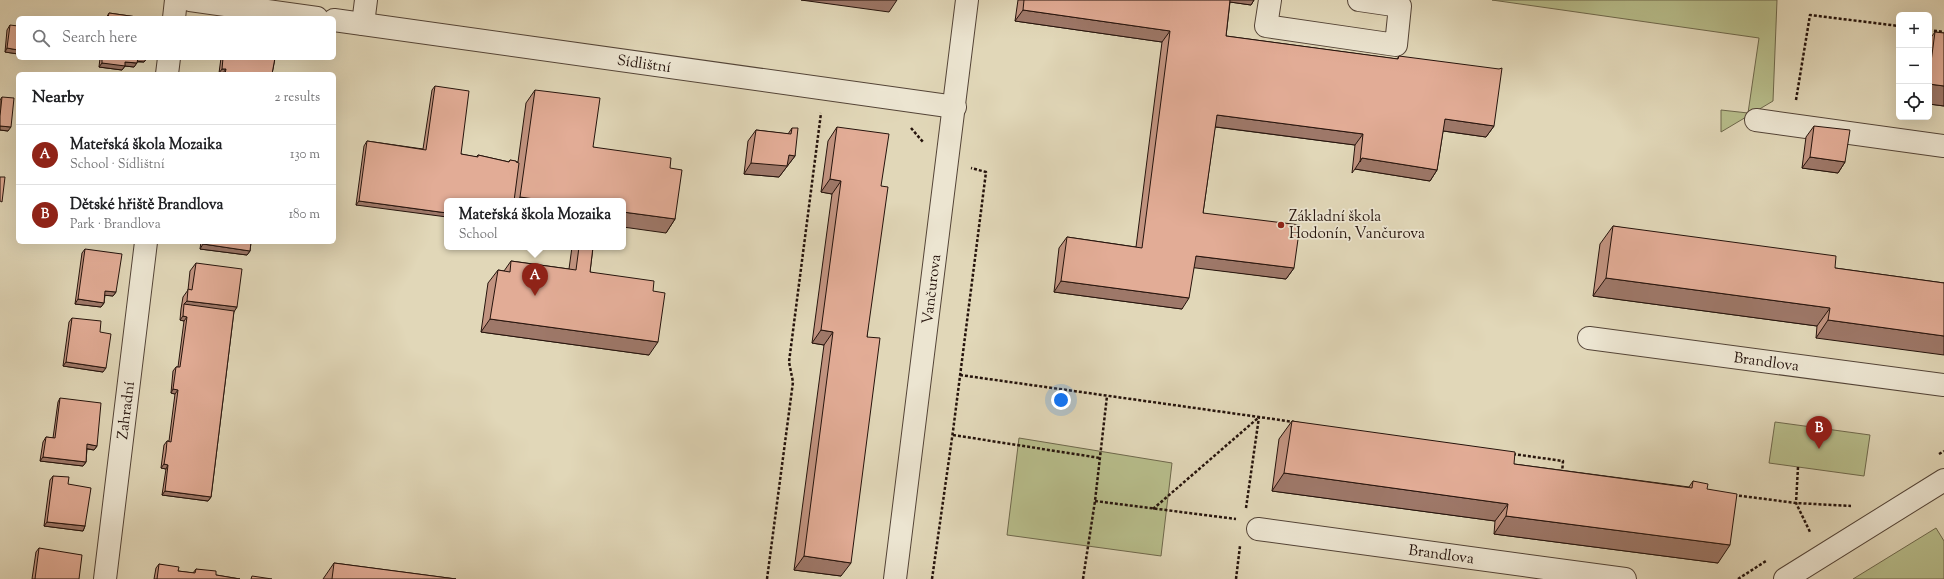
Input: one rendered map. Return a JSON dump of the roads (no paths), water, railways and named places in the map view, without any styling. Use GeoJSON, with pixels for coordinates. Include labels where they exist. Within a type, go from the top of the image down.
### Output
{"type":"FeatureCollection","features":[{"type":"Feature","properties":{"kind":"street"},"geometry":{"type":"LineString","coordinates":[[174,16],[176,0]]}},
{"type":"Feature","properties":{"kind":"street"},"geometry":{"type":"LineString","coordinates":[[190,0],[303,16]]}},
{"type":"Feature","properties":{"kind":"street"},"geometry":{"type":"LineString","coordinates":[[363,24],[366,0]]}},
{"type":"Feature","properties":{"kind":"street","name":"Vančurova"},"geometry":{"type":"LineString","coordinates":[[895,579],[968,0]]}},
{"type":"Feature","properties":{"kind":"street"},"geometry":{"type":"LineString","coordinates":[[1270,0],[1266,26],[1396,45],[1400,6],[1359,0]]}},
{"type":"Feature","properties":{"kind":"street","name":"Sídlištní"},"geometry":{"type":"LineString","coordinates":[[336,20],[955,107]]}},
{"type":"Feature","properties":{"kind":"street"},"geometry":{"type":"LineString","coordinates":[[167,72],[169,60]]}},
{"type":"Feature","properties":{"kind":"street"},"geometry":{"type":"LineString","coordinates":[[1756,120],[1944,146]]}},
{"type":"Feature","properties":{"kind":"street","name":"Zahradní"},"geometry":{"type":"LineString","coordinates":[[105,579],[146,244]]}},
{"type":"Feature","properties":{"kind":"street","name":"Brandlova"},"geometry":{"type":"LineString","coordinates":[[1589,338],[1944,385]]}},
{"type":"Feature","properties":{"kind":"street"},"geometry":{"type":"LineString","coordinates":[[1785,579],[1944,480]]}},
{"type":"Feature","properties":{"kind":"street","name":"Brandlova"},"geometry":{"type":"LineString","coordinates":[[1248,525],[1625,579]]}},
{"type":"Feature","properties":{"kind":"place","name":"Základní škola Hodonín, Vančurova"},"geometry":{"type":"Point","coordinates":[1281,225]}},
{"type":"Feature","properties":{"kind":"place","name":"Mateřská škola Mozaika"},"geometry":{"type":"Point","coordinates":[535,296]}},
{"type":"Feature","properties":{"kind":"place","name":"Dětské hřiště Brandlova"},"geometry":{"type":"Point","coordinates":[1819,449]}}]}
